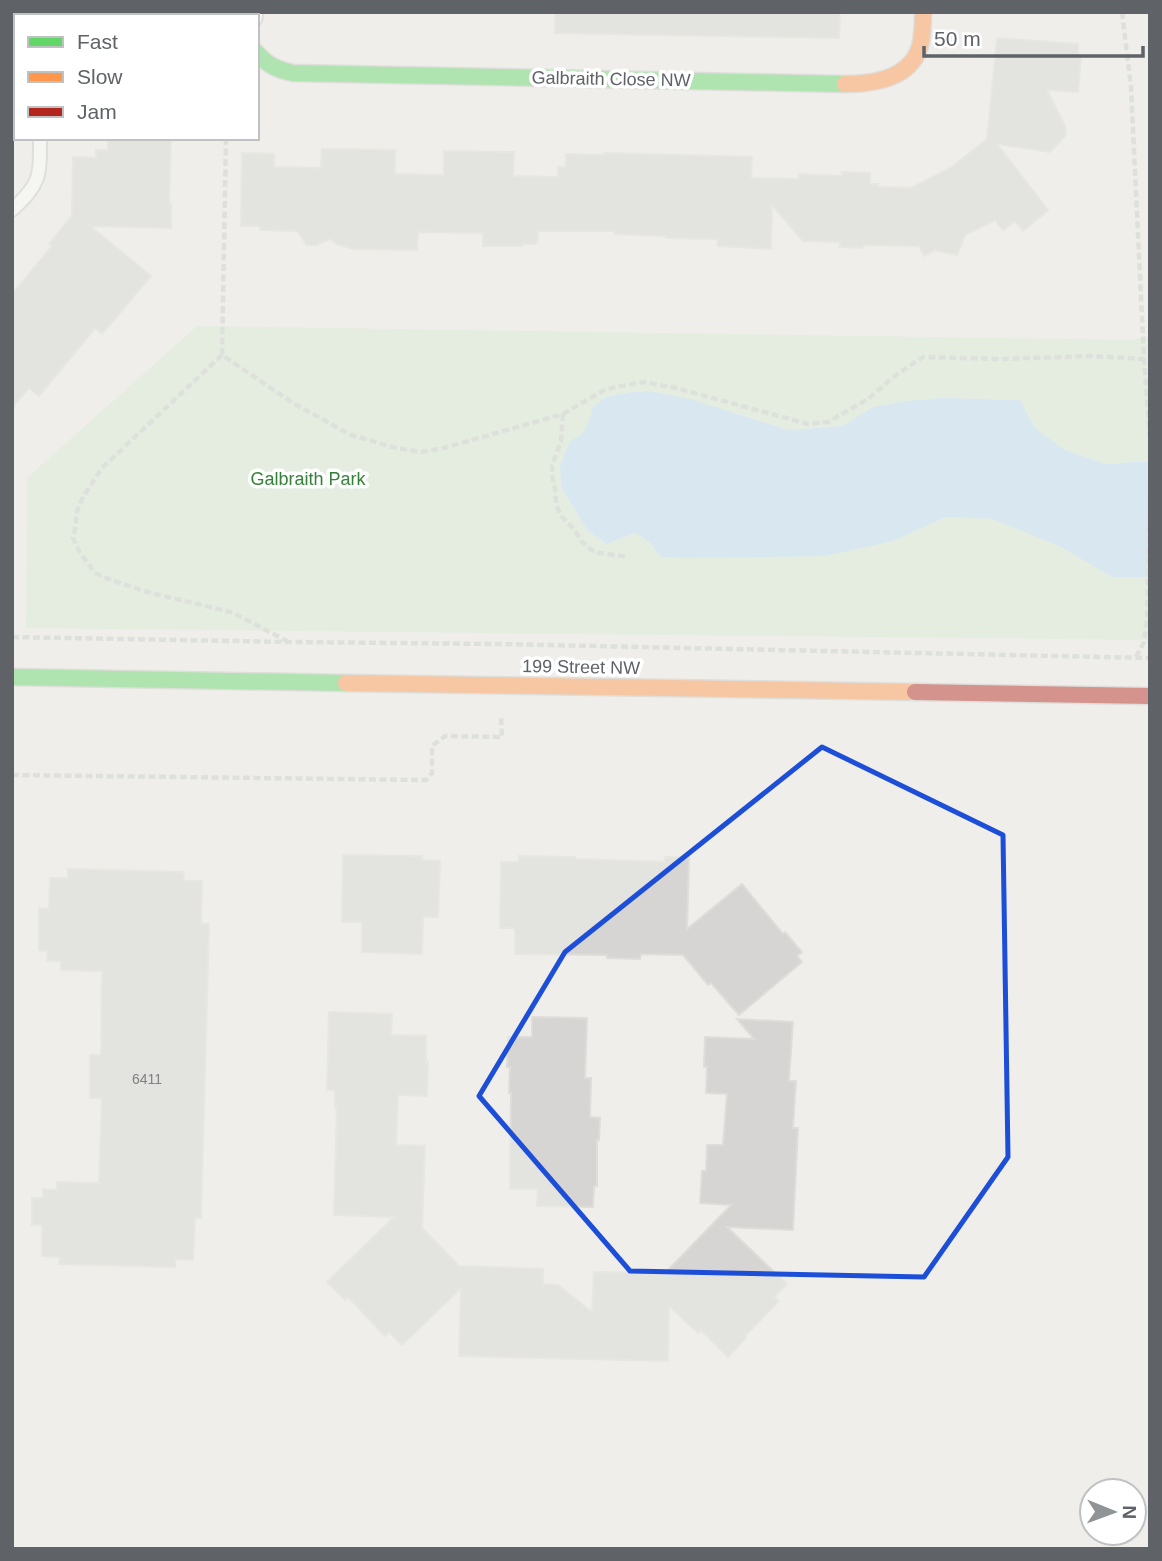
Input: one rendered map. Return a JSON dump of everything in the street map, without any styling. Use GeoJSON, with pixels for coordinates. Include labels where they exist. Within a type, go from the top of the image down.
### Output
{"type":"FeatureCollection","features":[{"type":"Feature","properties":{"kind":"main road","name":"Galbraith Close NW"},"geometry":{"type":"LineString","coordinates":[[259,56],[269,66],[293,73],[872,83],[895,77],[912,64],[922,42],[923,12]]}},
{"type":"Feature","properties":{"kind":"main road","name":"199 Street NW"},"geometry":{"type":"LineString","coordinates":[[12,677],[1150,696]]}},
{"type":"Feature","properties":{"kind":"lane"},"geometry":{"type":"LineString","coordinates":[[12,210],[35,186],[40,168],[40,140]]}},
{"type":"Feature","properties":{"kind":"path"},"geometry":{"type":"LineString","coordinates":[[1122,12],[1131,86],[1150,439]]}},
{"type":"Feature","properties":{"kind":"path"},"geometry":{"type":"LineString","coordinates":[[226,140],[222,355],[103,468],[82,499],[76,514],[73,538],[95,573],[103,577],[151,593],[231,612],[290,642]]}},
{"type":"Feature","properties":{"kind":"path"},"geometry":{"type":"LineString","coordinates":[[222,355],[293,403],[351,435],[421,452],[563,414],[606,389],[644,382],[676,388],[808,424],[828,422],[868,399],[923,357],[1001,359],[1092,356],[1144,359]]}},
{"type":"Feature","properties":{"kind":"path"},"geometry":{"type":"LineString","coordinates":[[563,414],[561,441],[552,465],[556,505],[582,542],[594,552],[628,557]]}},
{"type":"Feature","properties":{"kind":"path"},"geometry":{"type":"LineString","coordinates":[[1136,657],[1146,635],[1150,469]]}},
{"type":"Feature","properties":{"kind":"path"},"geometry":{"type":"LineString","coordinates":[[12,637],[1150,658]]}},
{"type":"Feature","properties":{"kind":"path"},"geometry":{"type":"LineString","coordinates":[[12,775],[426,780],[432,773],[432,746],[445,736]]}},
{"type":"Feature","properties":{"kind":"highlighted area"},"geometry":{"type":"Polygon","coordinates":[[[822,747],[1003,835],[1008,1157],[924,1277],[630,1271],[479,1096],[565,952],[822,747]]]}},
{"type":"Feature","properties":{"kind":"green space","name":"Galbraith Park"},"geometry":{"type":"Polygon","coordinates":[[[197,326],[1132,340],[1150,335],[1150,461],[1106,464],[1065,450],[1035,428],[1020,400],[944,398],[906,401],[873,407],[842,426],[789,430],[740,414],[650,391],[606,397],[586,428],[570,442],[560,465],[561,487],[587,530],[607,544],[635,533],[649,542],[662,557],[750,556],[893,541],[946,517],[992,519],[1059,546],[1112,577],[1150,577],[1150,640],[26,628],[27,478],[197,326]]]}},
{"type":"Feature","properties":{"kind":"water"},"geometry":{"type":"Polygon","coordinates":[[[650,391],[690,399],[789,430],[842,426],[873,407],[906,401],[944,398],[1020,400],[1035,428],[1065,450],[1106,464],[1150,461],[1150,577],[1112,577],[1059,546],[992,519],[946,517],[893,541],[825,556],[662,557],[649,542],[635,533],[607,544],[587,530],[561,487],[560,465],[570,441],[586,428],[592,408],[606,397],[650,391]]]}},
{"type":"Feature","properties":{"kind":"building"},"geometry":{"type":"Polygon","coordinates":[[[555,12],[840,12],[839,38],[555,33],[555,12]]]}},
{"type":"Feature","properties":{"kind":"building"},"geometry":{"type":"Polygon","coordinates":[[[997,38],[1078,44],[1078,56],[1081,57],[1078,92],[1047,90],[1066,128],[1065,136],[1050,152],[997,144],[1048,210],[1023,231],[1015,221],[1003,230],[995,220],[965,235],[957,255],[935,250],[924,256],[919,246],[840,247],[840,242],[803,241],[772,205],[771,249],[718,246],[717,239],[615,234],[615,231],[538,231],[536,244],[522,246],[483,246],[483,233],[418,232],[417,250],[354,249],[330,239],[316,245],[307,245],[297,231],[260,230],[260,226],[241,226],[242,153],[274,154],[274,167],[321,168],[322,149],[395,150],[395,174],[444,175],[444,151],[514,152],[513,176],[558,177],[558,167],[566,167],[566,154],[752,157],[751,178],[799,179],[799,174],[842,176],[842,172],[870,173],[870,184],[878,184],[878,187],[911,188],[952,167],[987,139],[997,38]]]}},
{"type":"Feature","properties":{"kind":"building"},"geometry":{"type":"Polygon","coordinates":[[[108,140],[171,140],[171,228],[90,226],[151,276],[102,334],[95,328],[39,396],[29,388],[12,408],[12,294],[52,246],[49,244],[72,216],[73,157],[96,158],[96,150],[108,150],[108,140]]]}},
{"type":"Feature","properties":{"kind":"building"},"geometry":{"type":"Polygon","coordinates":[[[343,855],[422,856],[422,860],[440,861],[438,917],[423,917],[422,954],[362,952],[362,922],[342,922],[343,855]]]}},
{"type":"Feature","properties":{"kind":"building"},"geometry":{"type":"Polygon","coordinates":[[[519,856],[665,862],[665,857],[689,857],[687,929],[742,884],[783,934],[785,932],[802,952],[797,956],[802,962],[739,1015],[711,983],[708,985],[683,955],[641,954],[640,959],[607,958],[607,955],[515,954],[515,928],[500,928],[501,862],[519,862],[519,856]]]}},
{"type":"Feature","properties":{"kind":"building"},"geometry":{"type":"Polygon","coordinates":[[[68,869],[184,872],[183,881],[202,881],[201,924],[209,924],[201,1218],[195,1218],[193,1260],[175,1259],[175,1267],[59,1264],[60,1257],[42,1256],[42,1225],[32,1225],[32,1198],[43,1198],[43,1189],[57,1190],[57,1182],[99,1183],[102,1098],[90,1098],[90,1055],[101,1055],[102,971],[61,970],[61,961],[47,961],[48,951],[39,950],[39,908],[49,909],[50,878],[68,878],[68,869]]]}},
{"type":"Feature","properties":{"kind":"building"},"geometry":{"type":"Polygon","coordinates":[[[329,1012],[392,1014],[391,1035],[426,1036],[427,1096],[398,1095],[396,1145],[425,1146],[422,1228],[459,1266],[543,1269],[543,1284],[558,1285],[592,1312],[594,1272],[665,1273],[731,1205],[700,1203],[702,1171],[706,1171],[707,1145],[723,1145],[727,1094],[706,1093],[705,1037],[754,1039],[737,1019],[793,1022],[789,1081],[796,1081],[793,1128],[798,1128],[793,1230],[727,1227],[787,1284],[774,1297],[779,1301],[728,1357],[701,1330],[698,1333],[669,1306],[668,1361],[459,1356],[461,1288],[402,1345],[389,1332],[385,1336],[348,1297],[345,1300],[327,1282],[394,1217],[334,1215],[337,1108],[335,1090],[327,1090],[329,1012]]]}},
{"type":"Feature","properties":{"kind":"building"},"geometry":{"type":"Polygon","coordinates":[[[532,1017],[587,1018],[585,1078],[591,1078],[590,1117],[600,1118],[597,1186],[594,1186],[593,1207],[537,1206],[538,1189],[510,1189],[511,1093],[510,1067],[507,1067],[508,1037],[532,1037],[532,1017]]]}},
{"type":"Feature","properties":{"kind":"traffic: fast"},"geometry":{"type":"LineString","coordinates":[[259,55],[273,66],[293,73],[845,84]]}},
{"type":"Feature","properties":{"kind":"traffic: fast"},"geometry":{"type":"LineString","coordinates":[[12,677],[346,683]]}},
{"type":"Feature","properties":{"kind":"traffic: slow"},"geometry":{"type":"LineString","coordinates":[[845,84],[868,83],[890,77],[909,65],[920,46],[923,12]]}},
{"type":"Feature","properties":{"kind":"traffic: slow"},"geometry":{"type":"LineString","coordinates":[[346,683],[915,692]]}},
{"type":"Feature","properties":{"kind":"traffic: jam"},"geometry":{"type":"LineString","coordinates":[[915,692],[1150,696]]}}]}
